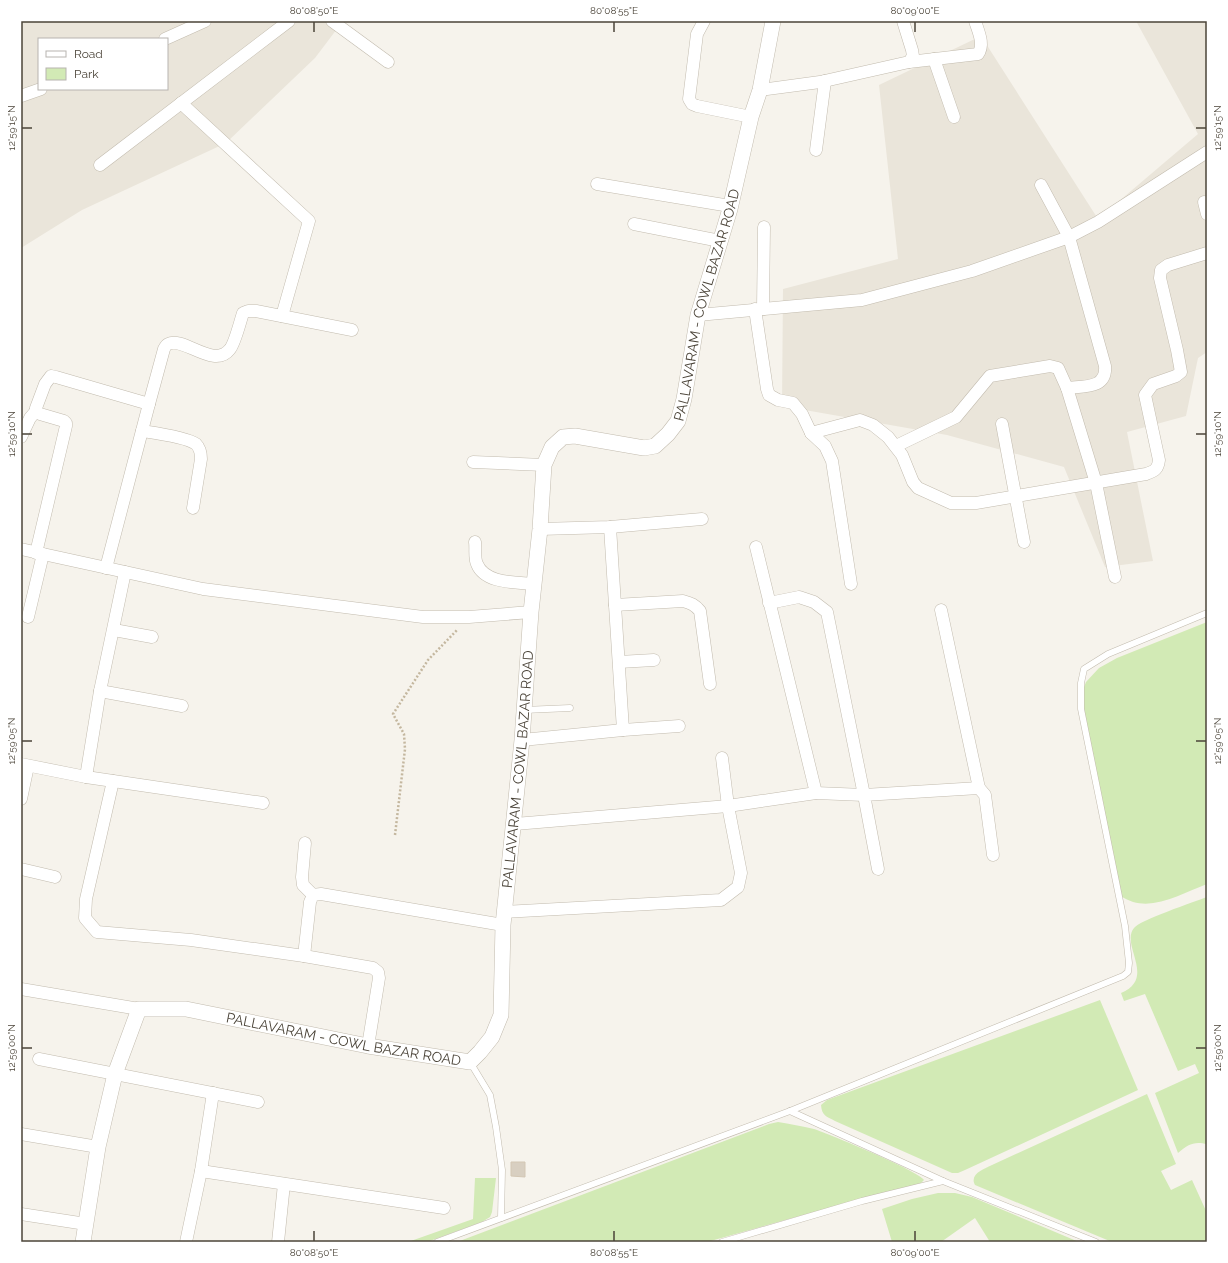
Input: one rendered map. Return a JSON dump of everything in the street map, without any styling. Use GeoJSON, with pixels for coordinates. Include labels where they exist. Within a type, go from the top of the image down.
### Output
{"type":"FeatureCollection","features":[{"type":"Feature","properties":{"kind":"street"},"geometry":{"type":"LineString","coordinates":[[167,38],[205,21]]}},
{"type":"Feature","properties":{"kind":"street"},"geometry":{"type":"LineString","coordinates":[[100,165],[290,21]]}},
{"type":"Feature","properties":{"kind":"street"},"geometry":{"type":"LineString","coordinates":[[332,21],[388,62]]}},
{"type":"Feature","properties":{"kind":"street"},"geometry":{"type":"LineString","coordinates":[[704,21],[697,34],[689,99],[692,104],[697,106],[751,117]]}},
{"type":"Feature","properties":{"kind":"street","name":"PALLAVARAM - COWL BAZAR ROAD"},"geometry":{"type":"LineString","coordinates":[[139,1010],[186,1010],[368,1046],[470,1062],[492,1037],[501,1015],[504,918],[522,740],[531,612],[540,530],[544,465],[552,447],[563,437],[575,436],[644,448],[655,446],[668,434],[678,421],[684,399],[698,315],[730,206],[751,117],[760,90],[773,21]]}},
{"type":"Feature","properties":{"kind":"street"},"geometry":{"type":"LineString","coordinates":[[903,21],[912,50],[913,56],[910,62]]}},
{"type":"Feature","properties":{"kind":"street"},"geometry":{"type":"LineString","coordinates":[[760,90],[825,81],[910,62],[978,54],[981,50],[981,43],[975,21]]}},
{"type":"Feature","properties":{"kind":"street"},"geometry":{"type":"LineString","coordinates":[[934,59],[954,117]]}},
{"type":"Feature","properties":{"kind":"street"},"geometry":{"type":"LineString","coordinates":[[816,150],[825,81]]}},
{"type":"Feature","properties":{"kind":"street"},"geometry":{"type":"LineString","coordinates":[[21,96],[38,90]]}},
{"type":"Feature","properties":{"kind":"street"},"geometry":{"type":"LineString","coordinates":[[181,103],[309,221],[282,316]]}},
{"type":"Feature","properties":{"kind":"street"},"geometry":{"type":"LineString","coordinates":[[698,315],[862,300],[972,270],[1070,237],[1098,222],[1207,152]]}},
{"type":"Feature","properties":{"kind":"street"},"geometry":{"type":"LineString","coordinates":[[597,184],[730,206]]}},
{"type":"Feature","properties":{"kind":"street"},"geometry":{"type":"LineString","coordinates":[[1041,185],[1070,237],[1106,372],[1099,383],[1091,386],[1067,388]]}},
{"type":"Feature","properties":{"kind":"street"},"geometry":{"type":"LineString","coordinates":[[1204,202],[1207,214]]}},
{"type":"Feature","properties":{"kind":"street"},"geometry":{"type":"LineString","coordinates":[[634,224],[720,241]]}},
{"type":"Feature","properties":{"kind":"street"},"geometry":{"type":"LineString","coordinates":[[764,227],[759,309],[767,389],[769,395],[778,400],[793,403],[802,414],[811,433],[825,446],[832,461],[852,584]]}},
{"type":"Feature","properties":{"kind":"street"},"geometry":{"type":"LineString","coordinates":[[811,433],[860,420],[873,425],[888,437],[896,446],[902,455],[913,482],[918,488],[952,503],[976,503],[1096,483],[1155,471],[1158,467],[1159,460],[1146,395],[1153,384],[1176,376],[1181,372],[1160,278],[1161,270],[1168,265],[1207,254]]}},
{"type":"Feature","properties":{"kind":"street"},"geometry":{"type":"LineString","coordinates":[[106,568],[164,349],[168,344],[176,343],[214,356],[222,355],[230,349],[243,313],[248,311],[256,311],[352,330]]}},
{"type":"Feature","properties":{"kind":"street"},"geometry":{"type":"LineString","coordinates":[[896,446],[956,417],[990,376],[1050,366],[1058,368],[1067,388],[1096,483],[1115,577]]}},
{"type":"Feature","properties":{"kind":"street"},"geometry":{"type":"LineString","coordinates":[[21,437],[30,418],[36,411],[37,403],[45,384],[51,376],[149,404]]}},
{"type":"Feature","properties":{"kind":"street"},"geometry":{"type":"LineString","coordinates":[[28,617],[66,426],[64,421],[40,414],[36,411]]}},
{"type":"Feature","properties":{"kind":"street"},"geometry":{"type":"LineString","coordinates":[[1002,424],[1024,542]]}},
{"type":"Feature","properties":{"kind":"street"},"geometry":{"type":"LineString","coordinates":[[142,431],[188,441],[197,445],[201,452],[201,459],[193,508]]}},
{"type":"Feature","properties":{"kind":"street"},"geometry":{"type":"LineString","coordinates":[[473,462],[544,465]]}},
{"type":"Feature","properties":{"kind":"street"},"geometry":{"type":"LineString","coordinates":[[540,530],[610,527],[702,519]]}},
{"type":"Feature","properties":{"kind":"street"},"geometry":{"type":"LineString","coordinates":[[610,527],[624,730]]}},
{"type":"Feature","properties":{"kind":"street"},"geometry":{"type":"LineString","coordinates":[[475,542],[476,564],[489,577],[497,580],[534,584]]}},
{"type":"Feature","properties":{"kind":"street"},"geometry":{"type":"LineString","coordinates":[[756,547],[816,793]]}},
{"type":"Feature","properties":{"kind":"street"},"geometry":{"type":"LineString","coordinates":[[21,549],[203,589],[422,617],[469,617],[531,612]]}},
{"type":"Feature","properties":{"kind":"street"},"geometry":{"type":"LineString","coordinates":[[86,777],[100,691],[125,572]]}},
{"type":"Feature","properties":{"kind":"street"},"geometry":{"type":"LineString","coordinates":[[769,603],[799,597],[814,602],[827,612],[878,869]]}},
{"type":"Feature","properties":{"kind":"street"},"geometry":{"type":"LineString","coordinates":[[615,605],[683,602],[690,602],[696,605],[700,611],[710,684]]}},
{"type":"Feature","properties":{"kind":"street"},"geometry":{"type":"LineString","coordinates":[[941,610],[979,788],[985,795],[993,855]]}},
{"type":"Feature","properties":{"kind":"street"},"geometry":{"type":"LineString","coordinates":[[114,630],[152,638]]}},
{"type":"Feature","properties":{"kind":"street"},"geometry":{"type":"LineString","coordinates":[[619,662],[654,660]]}},
{"type":"Feature","properties":{"kind":"street"},"geometry":{"type":"LineString","coordinates":[[100,691],[182,706]]}},
{"type":"Feature","properties":{"kind":"street"},"geometry":{"type":"LineString","coordinates":[[522,740],[679,726]]}},
{"type":"Feature","properties":{"kind":"street"},"geometry":{"type":"LineString","coordinates":[[313,895],[320,894],[504,918],[721,900],[738,887],[741,873],[728,806],[722,758]]}},
{"type":"Feature","properties":{"kind":"street"},"geometry":{"type":"LineString","coordinates":[[21,799],[25,765],[86,777],[263,804]]}},
{"type":"Feature","properties":{"kind":"street"},"geometry":{"type":"LineString","coordinates":[[113,781],[86,899],[85,918],[97,932],[191,940],[304,956],[372,968],[378,972],[379,978],[368,1046]]}},
{"type":"Feature","properties":{"kind":"street"},"geometry":{"type":"LineString","coordinates":[[514,824],[728,806],[816,793],[864,795],[979,788]]}},
{"type":"Feature","properties":{"kind":"street"},"geometry":{"type":"LineString","coordinates":[[305,843],[302,877],[303,885],[313,895]]}},
{"type":"Feature","properties":{"kind":"street"},"geometry":{"type":"LineString","coordinates":[[21,869],[55,877]]}},
{"type":"Feature","properties":{"kind":"street"},"geometry":{"type":"LineString","coordinates":[[304,956],[310,902],[313,895]]}},
{"type":"Feature","properties":{"kind":"street"},"geometry":{"type":"LineString","coordinates":[[21,989],[139,1010],[115,1074],[98,1147],[83,1242]]}},
{"type":"Feature","properties":{"kind":"street"},"geometry":{"type":"LineString","coordinates":[[39,1058],[258,1102]]}},
{"type":"Feature","properties":{"kind":"street"},"geometry":{"type":"LineString","coordinates":[[186,1242],[201,1171],[213,1093]]}},
{"type":"Feature","properties":{"kind":"street"},"geometry":{"type":"LineString","coordinates":[[21,1134],[98,1147]]}},
{"type":"Feature","properties":{"kind":"street"},"geometry":{"type":"LineString","coordinates":[[201,1171],[444,1208]]}},
{"type":"Feature","properties":{"kind":"street"},"geometry":{"type":"LineString","coordinates":[[278,1242],[284,1184]]}},
{"type":"Feature","properties":{"kind":"street"},"geometry":{"type":"LineString","coordinates":[[21,1214],[86,1224]]}},
{"type":"Feature","properties":{"kind":"lane"},"geometry":{"type":"LineString","coordinates":[[437,1242],[790,1111],[1123,976],[1128,972],[1130,963],[1125,926],[1081,709],[1081,683],[1084,669],[1108,654],[1207,614]]}},
{"type":"Feature","properties":{"kind":"lane"},"geometry":{"type":"LineString","coordinates":[[524,710],[570,708]]}},
{"type":"Feature","properties":{"kind":"lane"},"geometry":{"type":"LineString","coordinates":[[470,1062],[490,1095],[502,1170],[501,1218]]}},
{"type":"Feature","properties":{"kind":"lane"},"geometry":{"type":"LineString","coordinates":[[790,1111],[943,1181],[1096,1242]]}},
{"type":"Feature","properties":{"kind":"lane"},"geometry":{"type":"LineString","coordinates":[[722,1242],[862,1201],[943,1181]]}},
{"type":"Feature","properties":{"kind":"path"},"geometry":{"type":"LineString","coordinates":[[395,835],[405,749],[404,734],[393,714],[428,660],[469,617]]}},
{"type":"Feature","properties":{"kind":"shaded area"},"geometry":{"type":"Polygon","coordinates":[[[21,21],[343,21],[315,58],[226,143],[82,210],[21,248],[21,21]]]}},
{"type":"Feature","properties":{"kind":"shaded area"},"geometry":{"type":"Polygon","coordinates":[[[1136,21],[1207,21],[1207,352],[1198,358],[1186,416],[1127,432],[1153,561],[1105,567],[1064,467],[947,435],[782,406],[783,289],[898,259],[879,85],[981,36],[1098,219],[1198,134],[1136,21]]]}},
{"type":"Feature","properties":{"kind":"green space"},"geometry":{"type":"Polygon","coordinates":[[[1207,622],[1207,884],[1164,901],[1142,904],[1121,896],[1079,700],[1086,682],[1099,668],[1117,658],[1207,622]]]}},
{"type":"Feature","properties":{"kind":"green space"},"geometry":{"type":"Polygon","coordinates":[[[1207,897],[1207,1144],[1191,1144],[1178,1153],[1155,1093],[1199,1073],[1195,1064],[1178,1071],[1145,994],[1124,1001],[1121,993],[1131,987],[1136,979],[1136,961],[1131,943],[1131,935],[1134,928],[1146,920],[1207,897]]]}},
{"type":"Feature","properties":{"kind":"green space"},"geometry":{"type":"Polygon","coordinates":[[[1100,1000],[1138,1090],[958,1173],[952,1173],[835,1121],[825,1115],[822,1111],[821,1105],[827,1100],[1100,1000]]]}},
{"type":"Feature","properties":{"kind":"green space"},"geometry":{"type":"Polygon","coordinates":[[[1147,1094],[1176,1164],[1161,1171],[1171,1190],[1192,1180],[1207,1213],[1207,1242],[1112,1242],[975,1185],[974,1178],[978,1172],[985,1168],[1147,1094]]]}},
{"type":"Feature","properties":{"kind":"green space"},"geometry":{"type":"Polygon","coordinates":[[[778,1122],[814,1129],[837,1138],[891,1161],[918,1175],[924,1180],[920,1184],[707,1242],[457,1242],[769,1124],[778,1122]]]}},
{"type":"Feature","properties":{"kind":"green space"},"geometry":{"type":"Polygon","coordinates":[[[475,1178],[496,1178],[492,1212],[490,1217],[482,1222],[427,1242],[408,1242],[473,1219],[475,1178]]]}},
{"type":"Feature","properties":{"kind":"green space"},"geometry":{"type":"Polygon","coordinates":[[[938,1193],[955,1193],[972,1197],[1079,1242],[990,1242],[975,1218],[941,1242],[892,1242],[882,1209],[912,1199],[938,1193]]]}},
{"type":"Feature","properties":{"kind":"building"},"geometry":{"type":"Polygon","coordinates":[[[511,1162],[525,1162],[525,1177],[511,1176],[511,1162]]]}}]}
